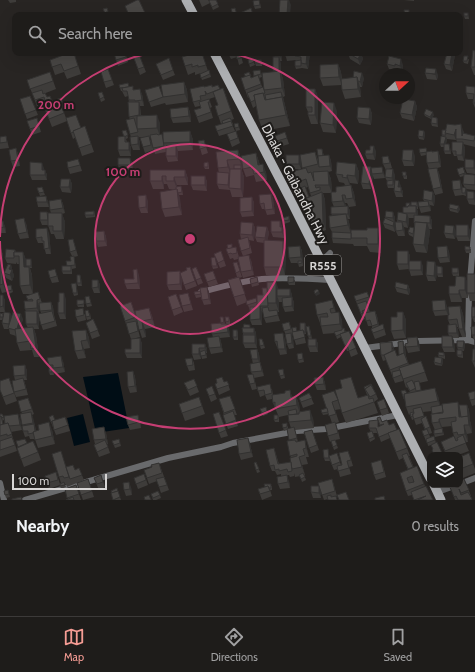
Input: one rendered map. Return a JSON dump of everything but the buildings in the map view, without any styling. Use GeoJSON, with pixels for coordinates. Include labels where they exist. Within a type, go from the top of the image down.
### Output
{"type":"FeatureCollection","features":[{"type":"Feature","properties":{"kind":"main road"},"geometry":{"type":"LineString","coordinates":[[186,0],[192,12]]}},
{"type":"Feature","properties":{"kind":"main road","name":"Dhaka - Gaibandha Hwy"},"geometry":{"type":"LineString","coordinates":[[216,56],[427,472]]}},
{"type":"Feature","properties":{"kind":"street"},"geometry":{"type":"LineString","coordinates":[[468,340],[470,282],[475,221]]}},
{"type":"Feature","properties":{"kind":"street"},"geometry":{"type":"LineString","coordinates":[[321,262],[330,253]]}},
{"type":"Feature","properties":{"kind":"street"},"geometry":{"type":"LineString","coordinates":[[198,293],[233,283],[262,279],[286,278],[330,280]]}},
{"type":"Feature","properties":{"kind":"street"},"geometry":{"type":"LineString","coordinates":[[365,348],[418,341],[468,340],[475,342]]}},
{"type":"Feature","properties":{"kind":"street"},"geometry":{"type":"LineString","coordinates":[[25,500],[168,458],[233,443],[297,432],[326,429],[398,415]]}},
{"type":"Feature","properties":{"kind":"street"},"geometry":{"type":"LineString","coordinates":[[463,483],[475,478]]}},
{"type":"Feature","properties":{"kind":"street"},"geometry":{"type":"LineString","coordinates":[[0,483],[4,500]]}},
{"type":"Feature","properties":{"kind":"street"},"geometry":{"type":"LineString","coordinates":[[438,492],[448,488]]}},
{"type":"Feature","properties":{"kind":"shaded area"},"geometry":{"type":"Polygon","coordinates":[[[118,373],[129,428],[96,433],[83,377],[118,373]]]}},
{"type":"Feature","properties":{"kind":"shaded area"},"geometry":{"type":"Polygon","coordinates":[[[83,414],[90,442],[74,446],[67,418],[83,414]]]}}]}
